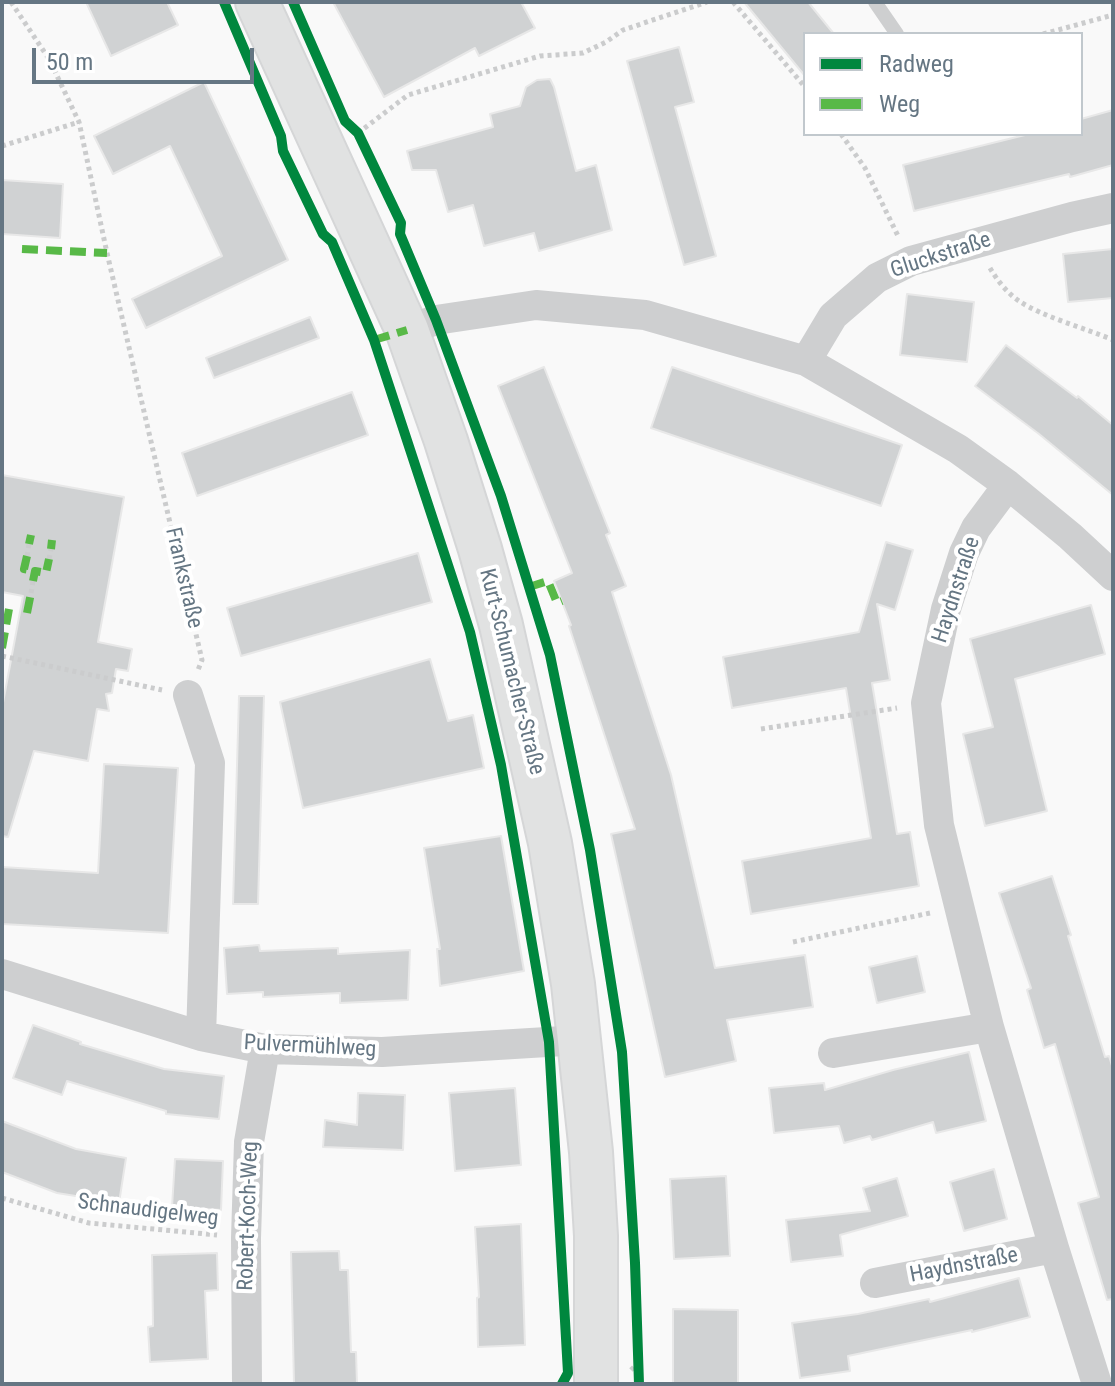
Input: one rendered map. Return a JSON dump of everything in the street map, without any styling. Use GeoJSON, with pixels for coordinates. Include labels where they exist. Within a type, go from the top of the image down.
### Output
{"type":"FeatureCollection","features":[{"type":"Feature","properties":{"kind":"main road","name":"Kurt-Schumacher-Straße"},"geometry":{"type":"LineString","coordinates":[[257,2],[407,330],[451,455],[501,625],[550,843],[573,984],[591,1152],[596,1236],[613,1378]]}},
{"type":"Feature","properties":{"kind":"street","name":"Gluckstraße"},"geometry":{"type":"LineString","coordinates":[[806,361],[833,316],[853,296],[877,278],[911,261],[1113,208]]}},
{"type":"Feature","properties":{"kind":"street"},"geometry":{"type":"LineString","coordinates":[[407,330],[436,320],[536,305],[645,315],[806,361],[958,449],[1008,485],[1113,576]]}},
{"type":"Feature","properties":{"kind":"street","name":"Haydnstraße"},"geometry":{"type":"LineString","coordinates":[[1008,485],[976,528],[964,553],[946,609],[926,703],[939,825],[989,1027],[1097,1384]]}},
{"type":"Feature","properties":{"kind":"street"},"geometry":{"type":"LineString","coordinates":[[188,695],[210,763],[201,1036]]}},
{"type":"Feature","properties":{"kind":"street","name":"Pulvermühlweg"},"geometry":{"type":"LineString","coordinates":[[4,983],[201,1036],[265,1049],[382,1052],[580,1040]]}},
{"type":"Feature","properties":{"kind":"street"},"geometry":{"type":"LineString","coordinates":[[833,1053],[989,1027]]}},
{"type":"Feature","properties":{"kind":"street","name":"Robert-Koch-Weg"},"geometry":{"type":"LineString","coordinates":[[247,1384],[249,1142],[265,1049]]}},
{"type":"Feature","properties":{"kind":"street","name":"Haydnstraße"},"geometry":{"type":"LineString","coordinates":[[875,1283],[1054,1248]]}},
{"type":"Feature","properties":{"kind":"lane"},"geometry":{"type":"LineString","coordinates":[[875,2],[896,32]]}},
{"type":"Feature","properties":{"kind":"path"},"geometry":{"type":"LineString","coordinates":[[358,133],[408,95],[540,56],[583,53],[623,30],[707,2]]}},
{"type":"Feature","properties":{"kind":"path"},"geometry":{"type":"LineString","coordinates":[[733,2],[803,85]]}},
{"type":"Feature","properties":{"kind":"path"},"geometry":{"type":"LineString","coordinates":[[1050,32],[1113,15]]}},
{"type":"Feature","properties":{"kind":"path"},"geometry":{"type":"LineString","coordinates":[[2,146],[79,122]]}},
{"type":"Feature","properties":{"kind":"path"},"geometry":{"type":"LineString","coordinates":[[842,136],[865,168],[911,261]]}},
{"type":"Feature","properties":{"kind":"path"},"geometry":{"type":"LineString","coordinates":[[978,242],[994,275],[1018,301],[1113,340]]}},
{"type":"Feature","properties":{"kind":"path"},"geometry":{"type":"LineString","coordinates":[[27,556],[29,544]]}},
{"type":"Feature","properties":{"kind":"path"},"geometry":{"type":"LineString","coordinates":[[49,559],[51,549]]}},
{"type":"Feature","properties":{"kind":"path"},"geometry":{"type":"LineString","coordinates":[[31,593],[33,581]]}},
{"type":"Feature","properties":{"kind":"path"},"geometry":{"type":"LineString","coordinates":[[2,656],[188,695]]}},
{"type":"Feature","properties":{"kind":"path"},"geometry":{"type":"LineString","coordinates":[[761,729],[926,703]]}},
{"type":"Feature","properties":{"kind":"path"},"geometry":{"type":"LineString","coordinates":[[793,942],[959,907]]}},
{"type":"Feature","properties":{"kind":"path"},"geometry":{"type":"LineString","coordinates":[[613,1378],[640,1361]]}},
{"type":"Feature","properties":{"kind":"building"},"geometry":{"type":"Polygon","coordinates":[[[86,2],[167,2],[178,25],[111,56],[86,2]]]}},
{"type":"Feature","properties":{"kind":"building"},"geometry":{"type":"Polygon","coordinates":[[[333,2],[521,2],[535,28],[479,56],[475,48],[384,97],[333,2]]]}},
{"type":"Feature","properties":{"kind":"building"},"geometry":{"type":"Polygon","coordinates":[[[744,2],[808,2],[832,32],[803,32],[803,74],[744,2]]]}},
{"type":"Feature","properties":{"kind":"building"},"geometry":{"type":"Polygon","coordinates":[[[679,47],[694,102],[675,107],[716,256],[684,265],[627,61],[679,47]]]}},
{"type":"Feature","properties":{"kind":"building"},"geometry":{"type":"Polygon","coordinates":[[[550,79],[576,171],[596,165],[612,230],[539,251],[534,233],[484,246],[473,205],[448,212],[436,170],[412,170],[407,151],[493,127],[490,114],[520,106],[526,87],[537,80],[550,79]]]}},
{"type":"Feature","properties":{"kind":"building"},"geometry":{"type":"Polygon","coordinates":[[[204,82],[288,260],[146,328],[132,299],[222,256],[170,146],[113,174],[94,136],[204,82]]]}},
{"type":"Feature","properties":{"kind":"building"},"geometry":{"type":"Polygon","coordinates":[[[1113,110],[1113,165],[914,211],[903,165],[1021,136],[1083,136],[1083,118],[1113,110]]]}},
{"type":"Feature","properties":{"kind":"building"},"geometry":{"type":"Polygon","coordinates":[[[2,180],[63,184],[60,238],[2,234],[2,180]]]}},
{"type":"Feature","properties":{"kind":"building"},"geometry":{"type":"Polygon","coordinates":[[[1113,249],[1113,298],[1068,302],[1063,254],[1113,249]]]}},
{"type":"Feature","properties":{"kind":"building"},"geometry":{"type":"Polygon","coordinates":[[[907,294],[974,302],[967,362],[900,355],[907,294]]]}},
{"type":"Feature","properties":{"kind":"building"},"geometry":{"type":"Polygon","coordinates":[[[310,317],[319,338],[214,378],[206,358],[310,317]]]}},
{"type":"Feature","properties":{"kind":"building"},"geometry":{"type":"Polygon","coordinates":[[[1006,345],[1113,425],[1113,495],[975,386],[1006,345]]]}},
{"type":"Feature","properties":{"kind":"building"},"geometry":{"type":"Polygon","coordinates":[[[544,367],[610,533],[606,535],[626,586],[612,592],[671,775],[715,968],[805,955],[813,1007],[727,1020],[736,1061],[665,1077],[611,834],[635,829],[571,625],[554,581],[572,573],[498,386],[544,367]]]}},
{"type":"Feature","properties":{"kind":"building"},"geometry":{"type":"Polygon","coordinates":[[[672,367],[902,445],[881,506],[651,428],[672,367]]]}},
{"type":"Feature","properties":{"kind":"building"},"geometry":{"type":"Polygon","coordinates":[[[352,392],[368,435],[197,496],[182,453],[352,392]]]}},
{"type":"Feature","properties":{"kind":"building"},"geometry":{"type":"Polygon","coordinates":[[[2,475],[124,497],[98,642],[132,649],[128,671],[116,669],[112,693],[106,694],[109,711],[97,709],[88,761],[34,751],[8,837],[2,836],[2,708],[23,596],[2,592],[2,475]]]}},
{"type":"Feature","properties":{"kind":"building"},"geometry":{"type":"Polygon","coordinates":[[[886,542],[913,550],[895,610],[877,604],[890,680],[872,683],[897,834],[910,832],[919,886],[751,914],[742,861],[871,838],[846,688],[732,708],[723,657],[859,632],[886,542]]]}},
{"type":"Feature","properties":{"kind":"building"},"geometry":{"type":"Polygon","coordinates":[[[418,553],[432,602],[241,656],[227,608],[418,553]]]}},
{"type":"Feature","properties":{"kind":"building"},"geometry":{"type":"Polygon","coordinates":[[[1091,605],[1105,654],[1015,679],[1047,811],[985,826],[963,734],[993,727],[970,639],[1091,605]]]}},
{"type":"Feature","properties":{"kind":"building"},"geometry":{"type":"Polygon","coordinates":[[[430,659],[448,721],[473,715],[484,768],[303,808],[280,702],[430,659]]]}},
{"type":"Feature","properties":{"kind":"building"},"geometry":{"type":"Polygon","coordinates":[[[239,696],[264,696],[258,904],[233,904],[239,696]]]}},
{"type":"Feature","properties":{"kind":"building"},"geometry":{"type":"Polygon","coordinates":[[[104,764],[178,768],[168,933],[2,924],[2,867],[98,873],[104,764]]]}},
{"type":"Feature","properties":{"kind":"building"},"geometry":{"type":"Polygon","coordinates":[[[501,836],[524,971],[440,986],[437,949],[440,949],[424,848],[501,836]]]}},
{"type":"Feature","properties":{"kind":"building"},"geometry":{"type":"Polygon","coordinates":[[[1052,876],[1105,1057],[1109,1056],[1113,1069],[1113,1299],[1107,1300],[1078,1203],[1099,1197],[1055,1044],[1044,1048],[1027,990],[1031,988],[999,893],[1052,876]]]}},
{"type":"Feature","properties":{"kind":"building"},"geometry":{"type":"Polygon","coordinates":[[[259,945],[260,951],[338,948],[338,954],[410,950],[408,1000],[340,1003],[340,993],[263,997],[263,992],[227,994],[224,948],[259,945]]]}},
{"type":"Feature","properties":{"kind":"building"},"geometry":{"type":"Polygon","coordinates":[[[917,956],[925,992],[877,1003],[869,967],[917,956]]]}},
{"type":"Feature","properties":{"kind":"building"},"geometry":{"type":"Polygon","coordinates":[[[33,1025],[80,1044],[164,1069],[224,1076],[219,1119],[166,1114],[166,1111],[67,1081],[62,1095],[13,1078],[33,1025]]]}},
{"type":"Feature","properties":{"kind":"building"},"geometry":{"type":"Polygon","coordinates":[[[969,1052],[986,1121],[936,1133],[933,1122],[872,1140],[870,1136],[844,1143],[839,1126],[774,1133],[769,1088],[824,1083],[825,1090],[969,1052]]]}},
{"type":"Feature","properties":{"kind":"building"},"geometry":{"type":"Polygon","coordinates":[[[515,1088],[521,1165],[455,1171],[449,1093],[515,1088]]]}},
{"type":"Feature","properties":{"kind":"building"},"geometry":{"type":"Polygon","coordinates":[[[358,1093],[405,1095],[403,1150],[323,1147],[325,1120],[357,1125],[358,1093]]]}},
{"type":"Feature","properties":{"kind":"building"},"geometry":{"type":"Polygon","coordinates":[[[2,1121],[76,1149],[126,1158],[119,1203],[57,1193],[2,1172],[2,1121]]]}},
{"type":"Feature","properties":{"kind":"building"},"geometry":{"type":"Polygon","coordinates":[[[175,1159],[223,1161],[221,1210],[172,1207],[175,1159]]]}},
{"type":"Feature","properties":{"kind":"building"},"geometry":{"type":"Polygon","coordinates":[[[994,1169],[1007,1219],[964,1231],[950,1182],[994,1169]]]}},
{"type":"Feature","properties":{"kind":"building"},"geometry":{"type":"Polygon","coordinates":[[[726,1176],[730,1256],[674,1259],[670,1179],[726,1176]]]}},
{"type":"Feature","properties":{"kind":"building"},"geometry":{"type":"Polygon","coordinates":[[[897,1178],[908,1216],[840,1235],[843,1256],[791,1262],[786,1220],[870,1211],[863,1188],[897,1178]]]}},
{"type":"Feature","properties":{"kind":"building"},"geometry":{"type":"Polygon","coordinates":[[[521,1224],[525,1345],[478,1347],[475,1227],[521,1224]]]}},
{"type":"Feature","properties":{"kind":"building"},"geometry":{"type":"Polygon","coordinates":[[[339,1251],[340,1270],[348,1270],[351,1352],[356,1352],[357,1384],[294,1384],[291,1252],[339,1251]]]}},
{"type":"Feature","properties":{"kind":"building"},"geometry":{"type":"Polygon","coordinates":[[[217,1253],[218,1290],[205,1291],[208,1359],[150,1362],[148,1327],[153,1326],[152,1255],[217,1253]]]}},
{"type":"Feature","properties":{"kind":"building"},"geometry":{"type":"Polygon","coordinates":[[[1019,1278],[1030,1317],[972,1332],[848,1356],[850,1371],[800,1378],[792,1323],[858,1314],[929,1299],[930,1302],[1019,1278]]]}},
{"type":"Feature","properties":{"kind":"building"},"geometry":{"type":"Polygon","coordinates":[[[673,1309],[738,1310],[738,1384],[673,1384],[673,1309]]]}},
{"type":"Feature","properties":{"kind":"marked path"},"geometry":{"type":"LineString","coordinates":[[22,249],[107,253]]}},
{"type":"Feature","properties":{"kind":"marked path"},"geometry":{"type":"LineString","coordinates":[[374,340],[407,330]]}},
{"type":"Feature","properties":{"kind":"marked path"},"geometry":{"type":"LineString","coordinates":[[29,544],[31,535]]}},
{"type":"Feature","properties":{"kind":"marked path"},"geometry":{"type":"LineString","coordinates":[[51,549],[52,540]]}},
{"type":"Feature","properties":{"kind":"marked path"},"geometry":{"type":"LineString","coordinates":[[27,556],[24,569],[35,571]]}},
{"type":"Feature","properties":{"kind":"marked path"},"geometry":{"type":"LineString","coordinates":[[33,581],[35,571],[46,573],[49,559]]}},
{"type":"Feature","properties":{"kind":"marked path"},"geometry":{"type":"LineString","coordinates":[[529,587],[548,581],[557,603],[562,601]]}},
{"type":"Feature","properties":{"kind":"marked path"},"geometry":{"type":"LineString","coordinates":[[27,613],[31,593]]}},
{"type":"Feature","properties":{"kind":"marked path"},"geometry":{"type":"LineString","coordinates":[[2,648],[9,609]]}},
{"type":"Feature","properties":{"kind":"cycle path"},"geometry":{"type":"LineString","coordinates":[[224,2],[281,136],[283,151],[323,234],[332,242],[374,340],[470,632],[501,765],[549,1042],[568,1373],[562,1384]]}},
{"type":"Feature","properties":{"kind":"cycle path"},"geometry":{"type":"LineString","coordinates":[[293,2],[345,121],[358,133],[401,223],[400,234],[436,320],[501,496],[550,655],[590,850],[622,1052],[639,1384]]}}]}
